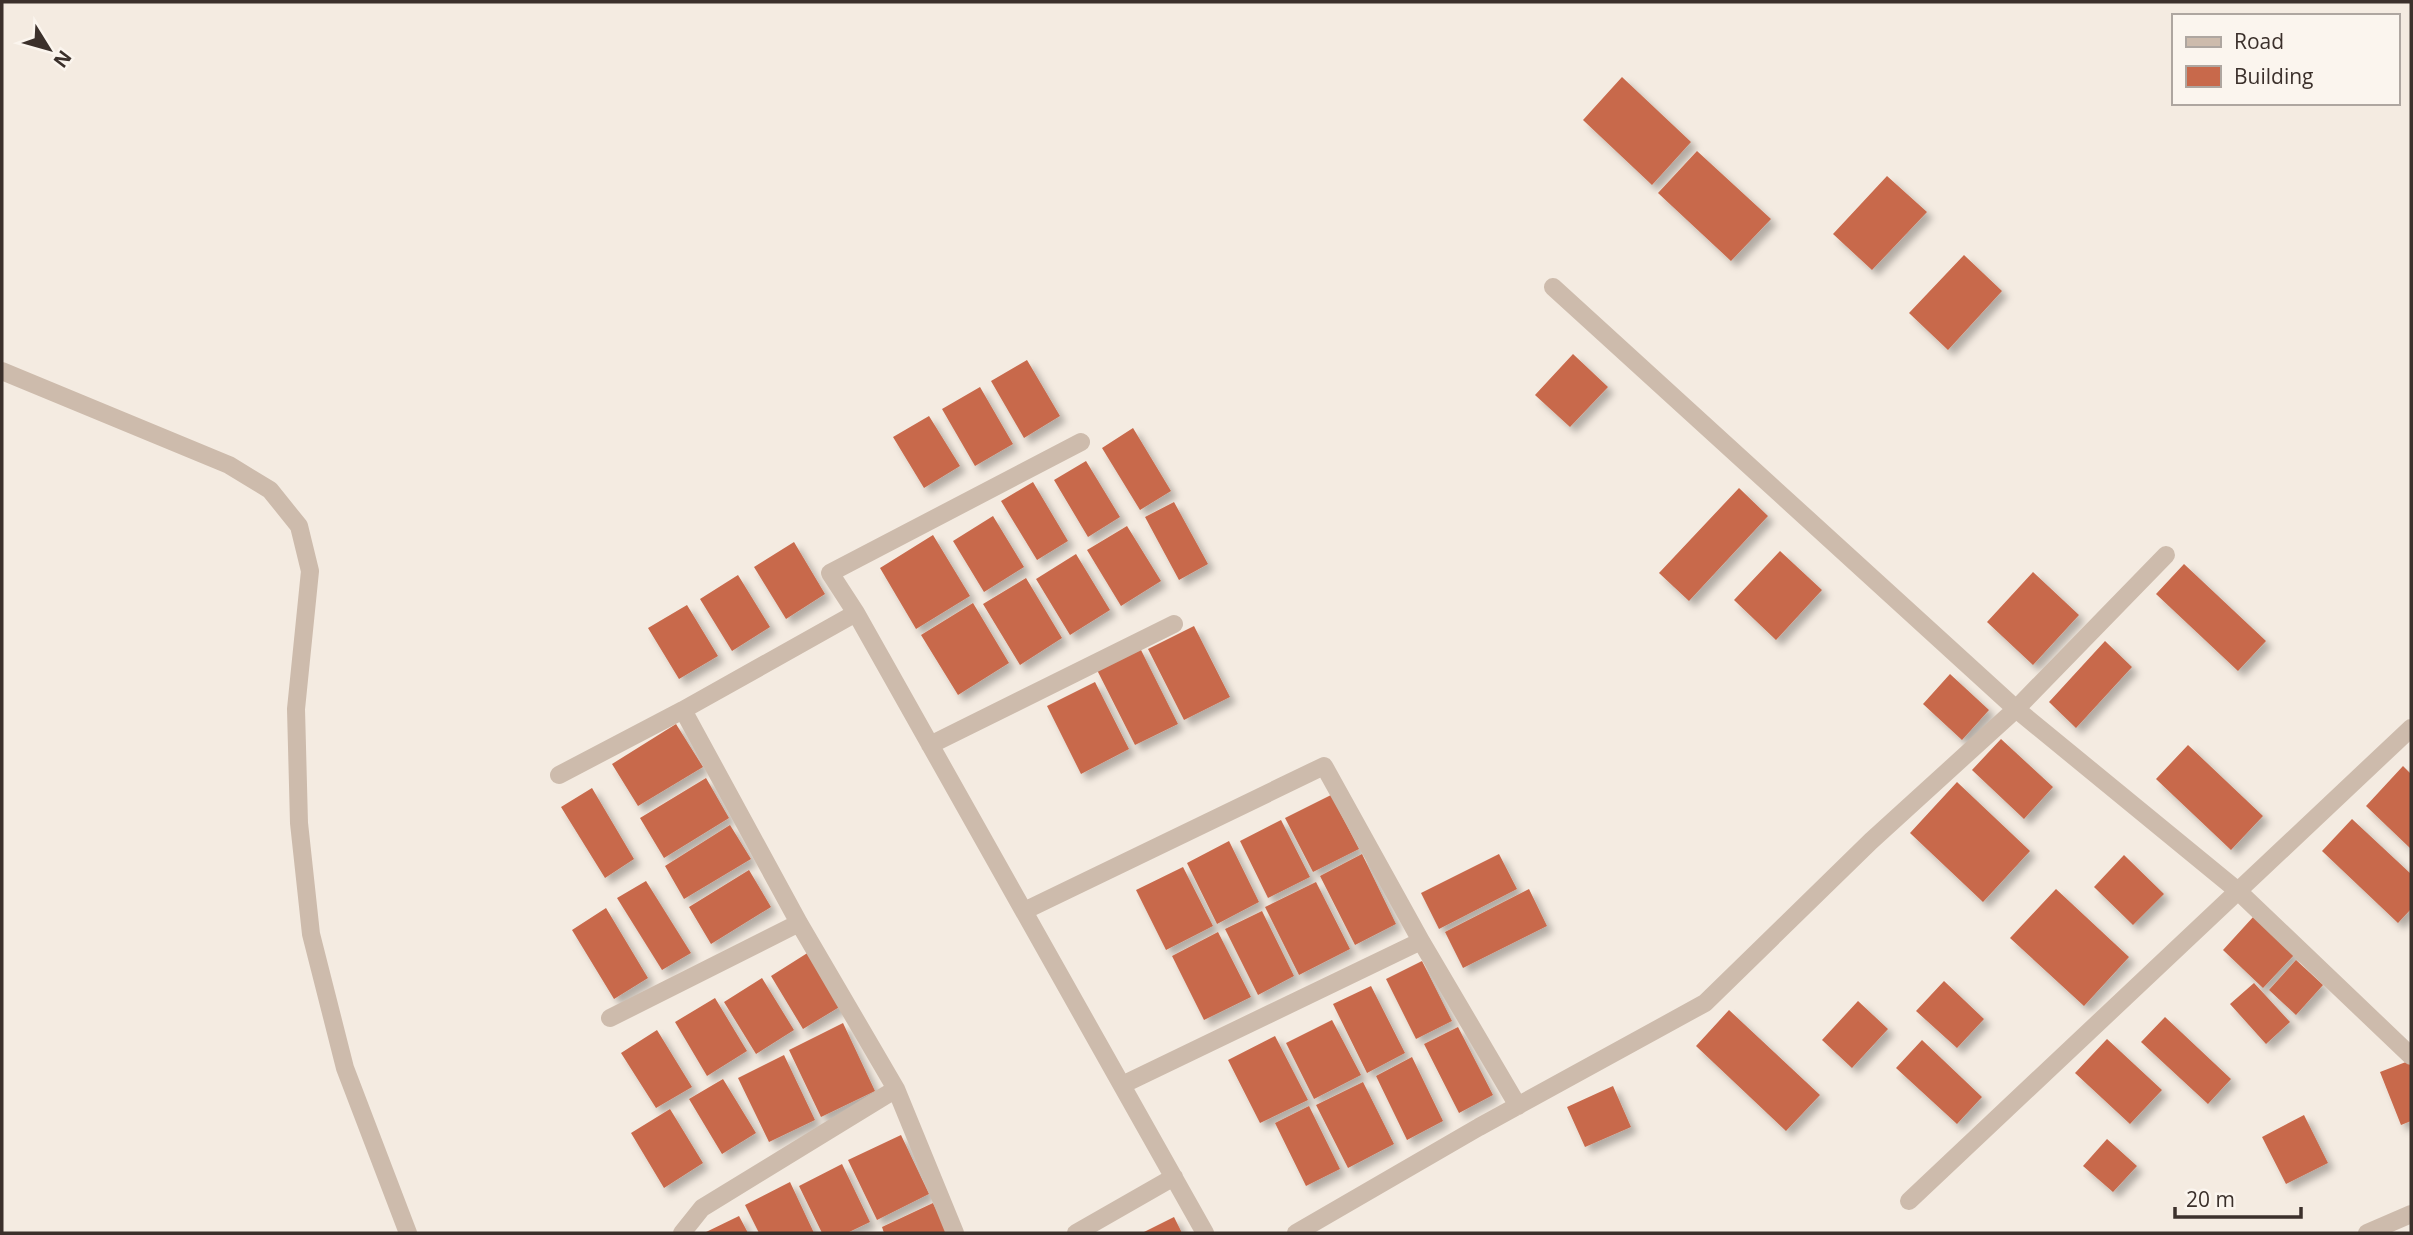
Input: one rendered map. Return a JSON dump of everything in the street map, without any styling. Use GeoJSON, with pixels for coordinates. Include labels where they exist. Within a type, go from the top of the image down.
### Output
{"type":"FeatureCollection","features":[{"type":"Feature","properties":{"kind":"street"},"geometry":{"type":"LineString","coordinates":[[1553,287],[2016,709],[2238,891],[2411,1056]]}},
{"type":"Feature","properties":{"kind":"street"},"geometry":{"type":"LineString","coordinates":[[2,371],[229,465],[270,489],[299,526],[310,571],[296,709],[299,823],[311,934],[345,1068],[408,1233]]}},
{"type":"Feature","properties":{"kind":"street"},"geometry":{"type":"LineString","coordinates":[[1082,442],[830,573],[856,613],[1205,1233]]}},
{"type":"Feature","properties":{"kind":"street"},"geometry":{"type":"LineString","coordinates":[[1296,1233],[1518,1105],[1705,1003],[1871,841],[2016,709],[2166,555]]}},
{"type":"Feature","properties":{"kind":"street"},"geometry":{"type":"LineString","coordinates":[[559,775],[683,710],[856,613]]}},
{"type":"Feature","properties":{"kind":"street"},"geometry":{"type":"LineString","coordinates":[[930,745],[1174,624]]}},
{"type":"Feature","properties":{"kind":"street"},"geometry":{"type":"LineString","coordinates":[[683,710],[799,923],[896,1089],[955,1233]]}},
{"type":"Feature","properties":{"kind":"street"},"geometry":{"type":"LineString","coordinates":[[1909,1201],[2411,728]]}},
{"type":"Feature","properties":{"kind":"street"},"geometry":{"type":"LineString","coordinates":[[1024,911],[1324,766],[1421,941],[1518,1105]]}},
{"type":"Feature","properties":{"kind":"street"},"geometry":{"type":"LineString","coordinates":[[610,1018],[799,923]]}},
{"type":"Feature","properties":{"kind":"street"},"geometry":{"type":"LineString","coordinates":[[1122,1085],[1421,941]]}},
{"type":"Feature","properties":{"kind":"street"},"geometry":{"type":"LineString","coordinates":[[682,1233],[702,1208],[896,1089]]}},
{"type":"Feature","properties":{"kind":"street"},"geometry":{"type":"LineString","coordinates":[[1076,1233],[1174,1177]]}},
{"type":"Feature","properties":{"kind":"street"},"geometry":{"type":"LineString","coordinates":[[2367,1233],[2411,1214]]}},
{"type":"Feature","properties":{"kind":"building"},"geometry":{"type":"Polygon","coordinates":[[[1622,77],[1691,142],[1652,185],[1583,120],[1622,77]]]}},
{"type":"Feature","properties":{"kind":"building"},"geometry":{"type":"Polygon","coordinates":[[[1697,151],[1771,219],[1731,261],[1658,193],[1697,151]]]}},
{"type":"Feature","properties":{"kind":"building"},"geometry":{"type":"Polygon","coordinates":[[[1887,176],[1927,212],[1872,270],[1833,234],[1887,176]]]}},
{"type":"Feature","properties":{"kind":"building"},"geometry":{"type":"Polygon","coordinates":[[[1964,255],[2002,291],[1948,350],[1909,313],[1964,255]]]}},
{"type":"Feature","properties":{"kind":"building"},"geometry":{"type":"Polygon","coordinates":[[[1573,354],[1608,387],[1570,427],[1535,395],[1573,354]]]}},
{"type":"Feature","properties":{"kind":"building"},"geometry":{"type":"Polygon","coordinates":[[[1027,360],[1060,416],[1024,438],[991,381],[1027,360]]]}},
{"type":"Feature","properties":{"kind":"building"},"geometry":{"type":"Polygon","coordinates":[[[980,387],[1013,444],[975,466],[942,409],[980,387]]]}},
{"type":"Feature","properties":{"kind":"building"},"geometry":{"type":"Polygon","coordinates":[[[929,416],[960,466],[924,488],[893,437],[929,416]]]}},
{"type":"Feature","properties":{"kind":"building"},"geometry":{"type":"Polygon","coordinates":[[[1133,428],[1171,491],[1140,510],[1102,448],[1133,428]]]}},
{"type":"Feature","properties":{"kind":"building"},"geometry":{"type":"Polygon","coordinates":[[[1086,461],[1120,517],[1088,537],[1054,480],[1086,461]]]}},
{"type":"Feature","properties":{"kind":"building"},"geometry":{"type":"Polygon","coordinates":[[[1033,482],[1068,541],[1037,560],[1001,501],[1033,482]]]}},
{"type":"Feature","properties":{"kind":"building"},"geometry":{"type":"Polygon","coordinates":[[[1739,488],[1768,516],[1689,601],[1659,573],[1739,488]]]}},
{"type":"Feature","properties":{"kind":"building"},"geometry":{"type":"Polygon","coordinates":[[[1174,502],[1208,564],[1179,580],[1145,517],[1174,502]]]}},
{"type":"Feature","properties":{"kind":"building"},"geometry":{"type":"Polygon","coordinates":[[[993,516],[1024,567],[984,592],[953,541],[993,516]]]}},
{"type":"Feature","properties":{"kind":"building"},"geometry":{"type":"Polygon","coordinates":[[[1127,526],[1161,581],[1121,606],[1087,550],[1127,526]]]}},
{"type":"Feature","properties":{"kind":"building"},"geometry":{"type":"Polygon","coordinates":[[[933,535],[970,596],[916,629],[880,568],[933,535]]]}},
{"type":"Feature","properties":{"kind":"building"},"geometry":{"type":"Polygon","coordinates":[[[794,542],[825,594],[786,619],[754,567],[794,542]]]}},
{"type":"Feature","properties":{"kind":"building"},"geometry":{"type":"Polygon","coordinates":[[[1780,551],[1822,590],[1776,640],[1734,600],[1780,551]]]}},
{"type":"Feature","properties":{"kind":"building"},"geometry":{"type":"Polygon","coordinates":[[[1076,554],[1110,610],[1070,635],[1036,579],[1076,554]]]}},
{"type":"Feature","properties":{"kind":"building"},"geometry":{"type":"Polygon","coordinates":[[[2184,564],[2266,641],[2238,671],[2156,594],[2184,564]]]}},
{"type":"Feature","properties":{"kind":"building"},"geometry":{"type":"Polygon","coordinates":[[[2033,572],[2079,615],[2033,665],[1987,622],[2033,572]]]}},
{"type":"Feature","properties":{"kind":"building"},"geometry":{"type":"Polygon","coordinates":[[[738,575],[770,627],[732,651],[700,599],[738,575]]]}},
{"type":"Feature","properties":{"kind":"building"},"geometry":{"type":"Polygon","coordinates":[[[1026,578],[1062,638],[1020,665],[983,604],[1026,578]]]}},
{"type":"Feature","properties":{"kind":"building"},"geometry":{"type":"Polygon","coordinates":[[[973,603],[1009,663],[958,695],[921,635],[973,603]]]}},
{"type":"Feature","properties":{"kind":"building"},"geometry":{"type":"Polygon","coordinates":[[[687,605],[718,656],[679,679],[648,628],[687,605]]]}},
{"type":"Feature","properties":{"kind":"building"},"geometry":{"type":"Polygon","coordinates":[[[1194,626],[1230,697],[1184,720],[1148,649],[1194,626]]]}},
{"type":"Feature","properties":{"kind":"building"},"geometry":{"type":"Polygon","coordinates":[[[2105,641],[2132,667],[2076,728],[2049,702],[2105,641]]]}},
{"type":"Feature","properties":{"kind":"building"},"geometry":{"type":"Polygon","coordinates":[[[1140,648],[1178,724],[1135,745],[1097,670],[1140,648]]]}},
{"type":"Feature","properties":{"kind":"building"},"geometry":{"type":"Polygon","coordinates":[[[1950,674],[1989,710],[1962,740],[1923,704],[1950,674]]]}},
{"type":"Feature","properties":{"kind":"building"},"geometry":{"type":"Polygon","coordinates":[[[1095,682],[1129,749],[1081,774],[1047,706],[1095,682]]]}},
{"type":"Feature","properties":{"kind":"building"},"geometry":{"type":"Polygon","coordinates":[[[676,724],[703,767],[638,806],[612,764],[676,724]]]}},
{"type":"Feature","properties":{"kind":"building"},"geometry":{"type":"Polygon","coordinates":[[[2001,739],[2053,787],[2024,819],[1972,770],[2001,739]]]}},
{"type":"Feature","properties":{"kind":"building"},"geometry":{"type":"Polygon","coordinates":[[[2188,745],[2263,816],[2231,850],[2156,779],[2188,745]]]}},
{"type":"Feature","properties":{"kind":"building"},"geometry":{"type":"Polygon","coordinates":[[[2403,766],[2411,774],[2411,849],[2366,806],[2403,766]]]}},
{"type":"Feature","properties":{"kind":"building"},"geometry":{"type":"Polygon","coordinates":[[[706,778],[729,818],[664,858],[640,818],[706,778]]]}},
{"type":"Feature","properties":{"kind":"building"},"geometry":{"type":"Polygon","coordinates":[[[1957,782],[2030,851],[1983,902],[1910,833],[1957,782]]]}},
{"type":"Feature","properties":{"kind":"building"},"geometry":{"type":"Polygon","coordinates":[[[592,788],[634,859],[605,878],[561,807],[592,788]]]}},
{"type":"Feature","properties":{"kind":"building"},"geometry":{"type":"Polygon","coordinates":[[[1331,795],[1359,849],[1313,872],[1285,818],[1331,795]]]}},
{"type":"Feature","properties":{"kind":"building"},"geometry":{"type":"Polygon","coordinates":[[[2352,819],[2411,874],[2411,909],[2398,923],[2322,851],[2352,819]]]}},
{"type":"Feature","properties":{"kind":"building"},"geometry":{"type":"Polygon","coordinates":[[[1281,820],[1310,877],[1268,898],[1240,841],[1281,820]]]}},
{"type":"Feature","properties":{"kind":"building"},"geometry":{"type":"Polygon","coordinates":[[[730,825],[751,859],[684,899],[665,866],[730,825]]]}},
{"type":"Feature","properties":{"kind":"building"},"geometry":{"type":"Polygon","coordinates":[[[1229,841],[1259,902],[1217,924],[1187,863],[1229,841]]]}},
{"type":"Feature","properties":{"kind":"building"},"geometry":{"type":"Polygon","coordinates":[[[1362,854],[1396,924],[1355,945],[1320,876],[1362,854]]]}},
{"type":"Feature","properties":{"kind":"building"},"geometry":{"type":"Polygon","coordinates":[[[1499,854],[1517,889],[1439,929],[1421,893],[1499,854]]]}},
{"type":"Feature","properties":{"kind":"building"},"geometry":{"type":"Polygon","coordinates":[[[2124,855],[2164,894],[2133,925],[2094,887],[2124,855]]]}},
{"type":"Feature","properties":{"kind":"building"},"geometry":{"type":"Polygon","coordinates":[[[1183,867],[1213,926],[1166,950],[1136,890],[1183,867]]]}},
{"type":"Feature","properties":{"kind":"building"},"geometry":{"type":"Polygon","coordinates":[[[749,870],[771,907],[711,944],[689,907],[749,870]]]}},
{"type":"Feature","properties":{"kind":"building"},"geometry":{"type":"Polygon","coordinates":[[[646,881],[691,953],[662,970],[617,898],[646,881]]]}},
{"type":"Feature","properties":{"kind":"building"},"geometry":{"type":"Polygon","coordinates":[[[1316,882],[1350,949],[1299,975],[1265,907],[1316,882]]]}},
{"type":"Feature","properties":{"kind":"building"},"geometry":{"type":"Polygon","coordinates":[[[1529,889],[1547,926],[1463,968],[1445,932],[1529,889]]]}},
{"type":"Feature","properties":{"kind":"building"},"geometry":{"type":"Polygon","coordinates":[[[2056,889],[2129,957],[2084,1006],[2010,938],[2056,889]]]}},
{"type":"Feature","properties":{"kind":"building"},"geometry":{"type":"Polygon","coordinates":[[[606,908],[648,978],[614,999],[572,930],[606,908]]]}},
{"type":"Feature","properties":{"kind":"building"},"geometry":{"type":"Polygon","coordinates":[[[1262,911],[1294,976],[1258,995],[1225,929],[1262,911]]]}},
{"type":"Feature","properties":{"kind":"building"},"geometry":{"type":"Polygon","coordinates":[[[2254,916],[2295,954],[2263,988],[2223,950],[2254,916]]]}},
{"type":"Feature","properties":{"kind":"building"},"geometry":{"type":"Polygon","coordinates":[[[1218,932],[1251,997],[1204,1020],[1172,956],[1218,932]]]}},
{"type":"Feature","properties":{"kind":"building"},"geometry":{"type":"Polygon","coordinates":[[[809,952],[841,1006],[803,1029],[771,976],[809,952]]]}},
{"type":"Feature","properties":{"kind":"building"},"geometry":{"type":"Polygon","coordinates":[[[2296,960],[2323,985],[2296,1015],[2269,990],[2296,960]]]}},
{"type":"Feature","properties":{"kind":"building"},"geometry":{"type":"Polygon","coordinates":[[[1422,961],[1452,1021],[1416,1039],[1386,979],[1422,961]]]}},
{"type":"Feature","properties":{"kind":"building"},"geometry":{"type":"Polygon","coordinates":[[[762,978],[794,1030],[756,1054],[724,1002],[762,978]]]}},
{"type":"Feature","properties":{"kind":"building"},"geometry":{"type":"Polygon","coordinates":[[[1944,981],[1984,1019],[1957,1048],[1916,1011],[1944,981]]]}},
{"type":"Feature","properties":{"kind":"building"},"geometry":{"type":"Polygon","coordinates":[[[2254,983],[2290,1022],[2266,1044],[2230,1004],[2254,983]]]}},
{"type":"Feature","properties":{"kind":"building"},"geometry":{"type":"Polygon","coordinates":[[[1371,986],[1405,1053],[1367,1073],[1333,1004],[1371,986]]]}},
{"type":"Feature","properties":{"kind":"building"},"geometry":{"type":"Polygon","coordinates":[[[715,998],[747,1051],[707,1076],[675,1022],[715,998]]]}},
{"type":"Feature","properties":{"kind":"building"},"geometry":{"type":"Polygon","coordinates":[[[1858,1001],[1888,1029],[1852,1068],[1822,1040],[1858,1001]]]}},
{"type":"Feature","properties":{"kind":"building"},"geometry":{"type":"Polygon","coordinates":[[[1729,1010],[1820,1095],[1786,1131],[1696,1046],[1729,1010]]]}},
{"type":"Feature","properties":{"kind":"building"},"geometry":{"type":"Polygon","coordinates":[[[2165,1017],[2231,1079],[2208,1104],[2141,1042],[2165,1017]]]}},
{"type":"Feature","properties":{"kind":"building"},"geometry":{"type":"Polygon","coordinates":[[[1332,1020],[1361,1075],[1314,1099],[1286,1043],[1332,1020]]]}},
{"type":"Feature","properties":{"kind":"building"},"geometry":{"type":"Polygon","coordinates":[[[843,1023],[875,1091],[821,1117],[789,1050],[843,1023]]]}},
{"type":"Feature","properties":{"kind":"building"},"geometry":{"type":"Polygon","coordinates":[[[1458,1027],[1493,1095],[1459,1113],[1424,1044],[1458,1027]]]}},
{"type":"Feature","properties":{"kind":"building"},"geometry":{"type":"Polygon","coordinates":[[[657,1030],[692,1087],[656,1108],[621,1053],[657,1030]]]}},
{"type":"Feature","properties":{"kind":"building"},"geometry":{"type":"Polygon","coordinates":[[[1275,1036],[1308,1100],[1260,1123],[1228,1060],[1275,1036]]]}},
{"type":"Feature","properties":{"kind":"building"},"geometry":{"type":"Polygon","coordinates":[[[2107,1039],[2162,1090],[2130,1124],[2075,1073],[2107,1039]]]}},
{"type":"Feature","properties":{"kind":"building"},"geometry":{"type":"Polygon","coordinates":[[[1922,1040],[1982,1097],[1957,1124],[1896,1068],[1922,1040]]]}},
{"type":"Feature","properties":{"kind":"building"},"geometry":{"type":"Polygon","coordinates":[[[784,1055],[815,1120],[769,1142],[738,1078],[784,1055]]]}},
{"type":"Feature","properties":{"kind":"building"},"geometry":{"type":"Polygon","coordinates":[[[1412,1057],[1443,1121],[1407,1140],[1376,1076],[1412,1057]]]}},
{"type":"Feature","properties":{"kind":"building"},"geometry":{"type":"Polygon","coordinates":[[[2411,1060],[2411,1121],[2401,1125],[2380,1072],[2411,1060]]]}},
{"type":"Feature","properties":{"kind":"building"},"geometry":{"type":"Polygon","coordinates":[[[723,1079],[756,1133],[722,1154],[689,1099],[723,1079]]]}},
{"type":"Feature","properties":{"kind":"building"},"geometry":{"type":"Polygon","coordinates":[[[1363,1082],[1394,1144],[1348,1168],[1316,1105],[1363,1082]]]}},
{"type":"Feature","properties":{"kind":"building"},"geometry":{"type":"Polygon","coordinates":[[[1613,1086],[1631,1127],[1585,1147],[1567,1107],[1613,1086]]]}},
{"type":"Feature","properties":{"kind":"building"},"geometry":{"type":"Polygon","coordinates":[[[1309,1106],[1340,1169],[1306,1186],[1275,1123],[1309,1106]]]}},
{"type":"Feature","properties":{"kind":"building"},"geometry":{"type":"Polygon","coordinates":[[[670,1109],[703,1163],[664,1188],[631,1133],[670,1109]]]}},
{"type":"Feature","properties":{"kind":"building"},"geometry":{"type":"Polygon","coordinates":[[[2304,1115],[2328,1163],[2286,1184],[2262,1137],[2304,1115]]]}},
{"type":"Feature","properties":{"kind":"building"},"geometry":{"type":"Polygon","coordinates":[[[901,1135],[929,1194],[877,1220],[848,1160],[901,1135]]]}},
{"type":"Feature","properties":{"kind":"building"},"geometry":{"type":"Polygon","coordinates":[[[2107,1139],[2137,1166],[2113,1192],[2083,1166],[2107,1139]]]}},
{"type":"Feature","properties":{"kind":"building"},"geometry":{"type":"Polygon","coordinates":[[[842,1164],[870,1222],[847,1233],[822,1233],[799,1186],[842,1164]]]}},
{"type":"Feature","properties":{"kind":"building"},"geometry":{"type":"Polygon","coordinates":[[[790,1182],[814,1233],[759,1233],[745,1205],[790,1182]]]}},
{"type":"Feature","properties":{"kind":"building"},"geometry":{"type":"Polygon","coordinates":[[[933,1203],[948,1233],[884,1233],[882,1227],[933,1203]]]}},
{"type":"Feature","properties":{"kind":"building"},"geometry":{"type":"Polygon","coordinates":[[[739,1216],[748,1233],[704,1233],[739,1216]]]}},
{"type":"Feature","properties":{"kind":"building"},"geometry":{"type":"Polygon","coordinates":[[[1174,1217],[1182,1233],[1142,1233],[1174,1217]]]}}]}
